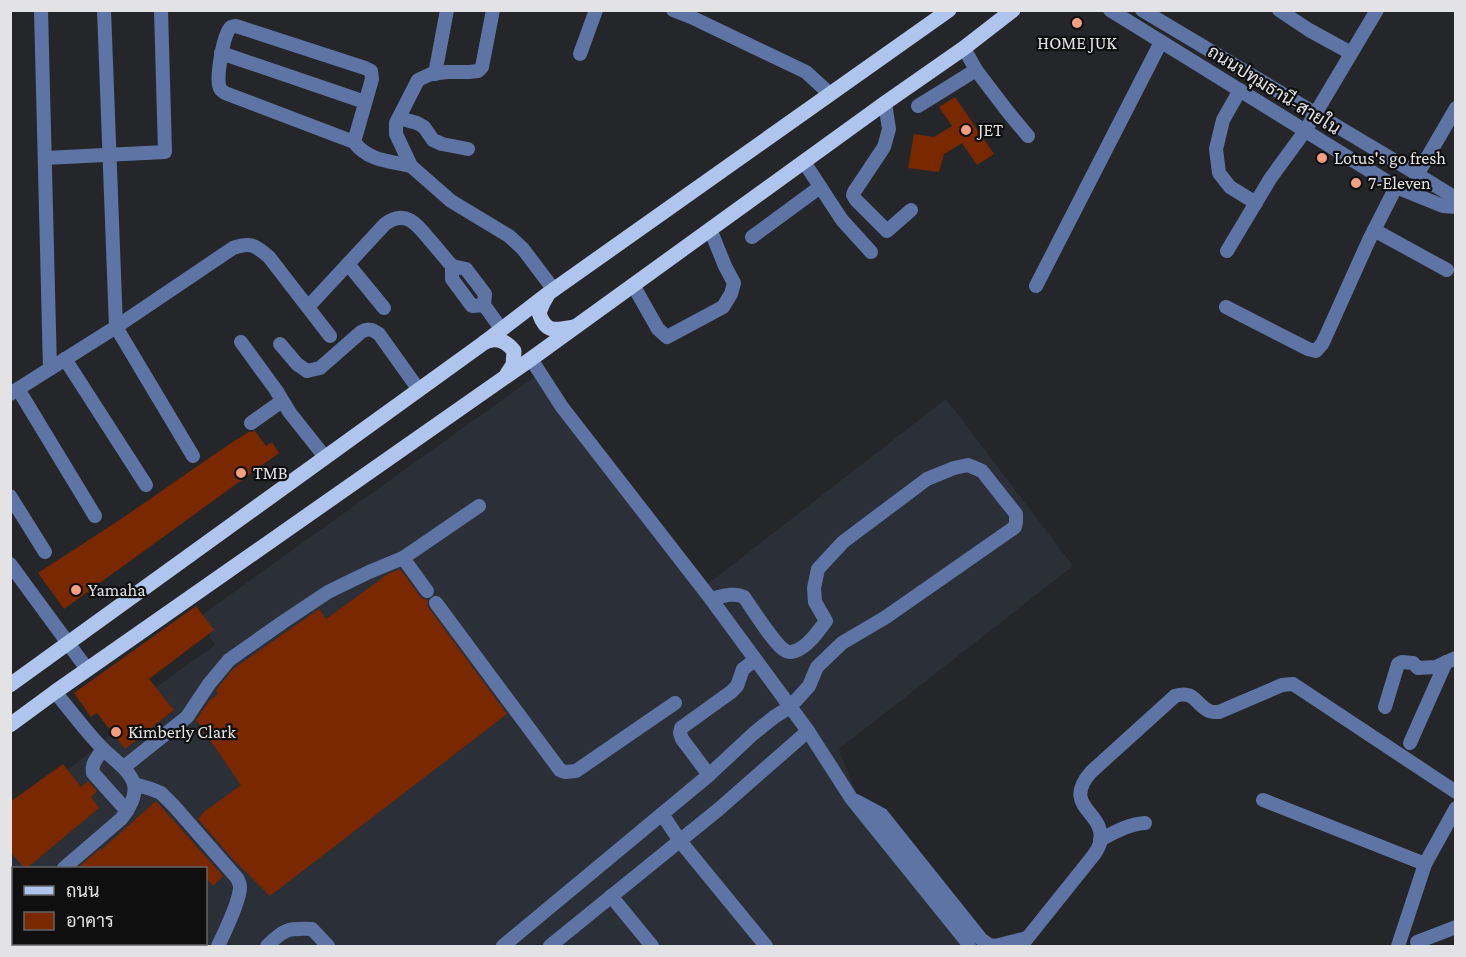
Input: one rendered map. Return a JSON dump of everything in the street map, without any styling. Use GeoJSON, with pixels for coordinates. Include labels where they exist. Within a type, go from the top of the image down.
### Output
{"type":"FeatureCollection","features":[{"type":"Feature","properties":{"kind":"main road"},"geometry":{"type":"LineString","coordinates":[[10,685],[552,292],[949,10]]}},
{"type":"Feature","properties":{"kind":"main road"},"geometry":{"type":"LineString","coordinates":[[10,725],[531,358],[964,48],[1013,10]]}},
{"type":"Feature","properties":{"kind":"main road"},"geometry":{"type":"LineString","coordinates":[[552,292],[543,303],[539,313],[545,325],[558,330],[574,327]]}},
{"type":"Feature","properties":{"kind":"main road"},"geometry":{"type":"LineString","coordinates":[[485,342],[492,339],[500,340],[514,351],[513,365],[507,374]]}},
{"type":"Feature","properties":{"kind":"street"},"geometry":{"type":"LineString","coordinates":[[41,10],[50,369]]}},
{"type":"Feature","properties":{"kind":"street"},"geometry":{"type":"LineString","coordinates":[[104,10],[116,327],[193,456]]}},
{"type":"Feature","properties":{"kind":"street"},"geometry":{"type":"LineString","coordinates":[[45,158],[165,152],[161,10]]}},
{"type":"Feature","properties":{"kind":"street"},"geometry":{"type":"LineString","coordinates":[[435,74],[447,10]]}},
{"type":"Feature","properties":{"kind":"street"},"geometry":{"type":"LineString","coordinates":[[492,10],[482,67],[478,71],[431,74],[418,80],[396,123],[396,134],[411,166],[451,201],[509,236],[523,249],[552,292]]}},
{"type":"Feature","properties":{"kind":"street"},"geometry":{"type":"LineString","coordinates":[[580,54],[596,10]]}},
{"type":"Feature","properties":{"kind":"street"},"geometry":{"type":"LineString","coordinates":[[673,10],[806,72],[830,94]]}},
{"type":"Feature","properties":{"kind":"street","name":"ถนนปทุมธานี-สายใน"},"geometry":{"type":"LineString","coordinates":[[1110,10],[1396,187],[1443,206],[1455,207]]}},
{"type":"Feature","properties":{"kind":"street","name":"ถนนปทุมธานี-สายใน"},"geometry":{"type":"LineString","coordinates":[[1142,10],[1449,194],[1455,201]]}},
{"type":"Feature","properties":{"kind":"street"},"geometry":{"type":"LineString","coordinates":[[1279,10],[1351,53]]}},
{"type":"Feature","properties":{"kind":"street"},"geometry":{"type":"LineString","coordinates":[[1227,251],[1270,178],[1305,131],[1377,10]]}},
{"type":"Feature","properties":{"kind":"street"},"geometry":{"type":"LineString","coordinates":[[354,142],[372,79],[371,71],[236,26],[231,27],[221,53],[218,79],[220,88],[225,93],[354,142],[359,150],[370,157],[411,166]]}},
{"type":"Feature","properties":{"kind":"street"},"geometry":{"type":"LineString","coordinates":[[1036,286],[1161,42]]}},
{"type":"Feature","properties":{"kind":"street"},"geometry":{"type":"LineString","coordinates":[[964,48],[975,70],[1028,136]]}},
{"type":"Feature","properties":{"kind":"street"},"geometry":{"type":"LineString","coordinates":[[221,53],[365,102]]}},
{"type":"Feature","properties":{"kind":"street"},"geometry":{"type":"LineString","coordinates":[[918,106],[975,70]]}},
{"type":"Feature","properties":{"kind":"street"},"geometry":{"type":"LineString","coordinates":[[1240,90],[1223,120],[1216,149],[1219,173],[1230,187],[1256,203]]}},
{"type":"Feature","properties":{"kind":"street"},"geometry":{"type":"LineString","coordinates":[[885,103],[889,129],[884,147],[854,195],[856,200],[887,231],[911,210]]}},
{"type":"Feature","properties":{"kind":"street"},"geometry":{"type":"LineString","coordinates":[[1417,175],[1455,108]]}},
{"type":"Feature","properties":{"kind":"street"},"geometry":{"type":"LineString","coordinates":[[399,118],[424,127],[433,140],[468,149]]}},
{"type":"Feature","properties":{"kind":"street"},"geometry":{"type":"LineString","coordinates":[[804,162],[842,220],[871,252]]}},
{"type":"Feature","properties":{"kind":"street"},"geometry":{"type":"LineString","coordinates":[[752,237],[820,187]]}},
{"type":"Feature","properties":{"kind":"street"},"geometry":{"type":"LineString","coordinates":[[1226,307],[1316,351],[1325,338],[1396,187]]}},
{"type":"Feature","properties":{"kind":"street"},"geometry":{"type":"LineString","coordinates":[[308,307],[385,224],[390,220],[405,218],[416,223],[452,266],[452,279],[472,306],[484,305],[502,330]]}},
{"type":"Feature","properties":{"kind":"street"},"geometry":{"type":"LineString","coordinates":[[633,285],[658,329],[667,337],[723,306],[731,294],[734,283],[710,229]]}},
{"type":"Feature","properties":{"kind":"street"},"geometry":{"type":"LineString","coordinates":[[1374,230],[1447,270]]}},
{"type":"Feature","properties":{"kind":"street"},"geometry":{"type":"LineString","coordinates":[[95,516],[14,392],[233,248],[245,244],[260,249],[268,257],[330,336]]}},
{"type":"Feature","properties":{"kind":"street"},"geometry":{"type":"LineString","coordinates":[[348,264],[384,308]]}},
{"type":"Feature","properties":{"kind":"street"},"geometry":{"type":"LineString","coordinates":[[280,344],[297,364],[307,371],[320,368],[361,332],[366,329],[373,330],[379,334],[419,390]]}},
{"type":"Feature","properties":{"kind":"street"},"geometry":{"type":"LineString","coordinates":[[241,342],[325,458]]}},
{"type":"Feature","properties":{"kind":"street"},"geometry":{"type":"LineString","coordinates":[[531,358],[562,407],[711,599],[790,707],[851,798],[969,946]]}},
{"type":"Feature","properties":{"kind":"street"},"geometry":{"type":"LineString","coordinates":[[65,359],[146,486]]}},
{"type":"Feature","properties":{"kind":"street"},"geometry":{"type":"LineString","coordinates":[[251,423],[282,401]]}},
{"type":"Feature","properties":{"kind":"street"},"geometry":{"type":"LineString","coordinates":[[503,946],[662,814],[753,734],[790,707],[809,686],[817,667],[842,643],[886,617],[1014,527],[1016,514],[982,471],[968,465],[927,479],[843,542],[818,569],[814,588],[815,602],[842,643]]}},
{"type":"Feature","properties":{"kind":"street"},"geometry":{"type":"LineString","coordinates":[[10,496],[45,552]]}},
{"type":"Feature","properties":{"kind":"street"},"geometry":{"type":"LineString","coordinates":[[124,767],[187,717],[209,684],[230,660],[328,592],[403,558],[479,506]]}},
{"type":"Feature","properties":{"kind":"street"},"geometry":{"type":"LineString","coordinates":[[403,558],[427,591]]}},
{"type":"Feature","properties":{"kind":"street"},"geometry":{"type":"LineString","coordinates":[[10,564],[87,669]]}},
{"type":"Feature","properties":{"kind":"street"},"geometry":{"type":"LineString","coordinates":[[711,599],[730,594],[739,594],[744,597],[785,651],[797,651],[808,643],[826,621]]}},
{"type":"Feature","properties":{"kind":"street"},"geometry":{"type":"LineString","coordinates":[[436,603],[560,770],[576,771],[675,703]]}},
{"type":"Feature","properties":{"kind":"street"},"geometry":{"type":"LineString","coordinates":[[709,774],[682,740],[681,728],[731,692],[743,669],[755,660]]}},
{"type":"Feature","properties":{"kind":"street"},"geometry":{"type":"LineString","coordinates":[[1384,707],[1398,664],[1413,663],[1418,668],[1428,668],[1451,660]]}},
{"type":"Feature","properties":{"kind":"street"},"geometry":{"type":"LineString","coordinates":[[1410,743],[1451,660]]}},
{"type":"Feature","properties":{"kind":"street"},"geometry":{"type":"LineString","coordinates":[[851,798],[882,815],[981,939],[995,946],[1024,942],[1093,855],[1100,845],[1100,831],[1081,801],[1080,791],[1083,781],[1175,696],[1183,694],[1191,696],[1210,712],[1219,712],[1282,684],[1293,684],[1455,792]]}},
{"type":"Feature","properties":{"kind":"street"},"geometry":{"type":"LineString","coordinates":[[55,692],[103,749],[124,767],[134,784],[133,797],[127,811],[65,867]]}},
{"type":"Feature","properties":{"kind":"street"},"geometry":{"type":"LineString","coordinates":[[550,946],[719,809],[807,731]]}},
{"type":"Feature","properties":{"kind":"street"},"geometry":{"type":"LineString","coordinates":[[103,749],[93,763],[93,773],[127,811]]}},
{"type":"Feature","properties":{"kind":"street"},"geometry":{"type":"LineString","coordinates":[[134,784],[161,793],[237,878],[240,886],[237,897],[218,946]]}},
{"type":"Feature","properties":{"kind":"street"},"geometry":{"type":"LineString","coordinates":[[1263,800],[1425,864]]}},
{"type":"Feature","properties":{"kind":"street"},"geometry":{"type":"LineString","coordinates":[[1398,946],[1425,864],[1455,809]]}},
{"type":"Feature","properties":{"kind":"street"},"geometry":{"type":"LineString","coordinates":[[662,814],[680,841],[766,946]]}},
{"type":"Feature","properties":{"kind":"street"},"geometry":{"type":"LineString","coordinates":[[1100,840],[1126,827],[1145,824]]}},
{"type":"Feature","properties":{"kind":"street"},"geometry":{"type":"LineString","coordinates":[[611,896],[652,946]]}},
{"type":"Feature","properties":{"kind":"street"},"geometry":{"type":"LineString","coordinates":[[1402,932],[1418,944],[1455,927]]}},
{"type":"Feature","properties":{"kind":"street"},"geometry":{"type":"LineString","coordinates":[[267,946],[279,934],[295,928],[312,929],[328,946]]}},
{"type":"Feature","properties":{"kind":"shaded area"},"geometry":{"type":"Polygon","coordinates":[[[537,375],[705,586],[946,399],[1073,566],[839,749],[866,820],[975,946],[11,946],[11,814],[115,731],[109,721],[215,645],[199,617],[537,375]]]}},
{"type":"Feature","properties":{"kind":"building"},"geometry":{"type":"Polygon","coordinates":[[[955,97],[994,154],[977,165],[962,143],[944,154],[939,172],[908,168],[914,134],[934,137],[952,126],[939,107],[955,97]]]}},
{"type":"Feature","properties":{"kind":"building"},"geometry":{"type":"Polygon","coordinates":[[[255,431],[266,446],[272,442],[279,453],[64,609],[38,573],[231,443],[255,431]]]}},
{"type":"Feature","properties":{"kind":"building"},"geometry":{"type":"Polygon","coordinates":[[[400,569],[420,596],[428,600],[429,608],[507,714],[270,896],[237,864],[198,819],[241,785],[196,720],[209,701],[218,694],[216,690],[233,669],[319,609],[326,619],[388,574],[400,569]]]}},
{"type":"Feature","properties":{"kind":"building"},"geometry":{"type":"Polygon","coordinates":[[[196,606],[214,630],[149,679],[174,710],[125,749],[97,713],[91,717],[74,693],[196,606]]]}},
{"type":"Feature","properties":{"kind":"building"},"geometry":{"type":"Polygon","coordinates":[[[63,764],[81,787],[88,781],[97,791],[91,797],[99,808],[28,867],[24,867],[10,852],[10,802],[63,764]]]}},
{"type":"Feature","properties":{"kind":"building"},"geometry":{"type":"Polygon","coordinates":[[[156,801],[223,876],[213,886],[207,879],[207,867],[80,867],[156,801]]]}},
{"type":"Feature","properties":{"kind":"place","name":"HOME JUK"},"geometry":{"type":"Point","coordinates":[1077,23]}},
{"type":"Feature","properties":{"kind":"place","name":"JET"},"geometry":{"type":"Point","coordinates":[966,130]}},
{"type":"Feature","properties":{"kind":"place","name":"Lotus's go fresh"},"geometry":{"type":"Point","coordinates":[1322,158]}},
{"type":"Feature","properties":{"kind":"place","name":"7-Eleven"},"geometry":{"type":"Point","coordinates":[1356,183]}},
{"type":"Feature","properties":{"kind":"place","name":"TMB"},"geometry":{"type":"Point","coordinates":[241,473]}},
{"type":"Feature","properties":{"kind":"place","name":"Yamaha"},"geometry":{"type":"Point","coordinates":[76,590]}},
{"type":"Feature","properties":{"kind":"place","name":"Kimberly Clark"},"geometry":{"type":"Point","coordinates":[116,732]}}]}
